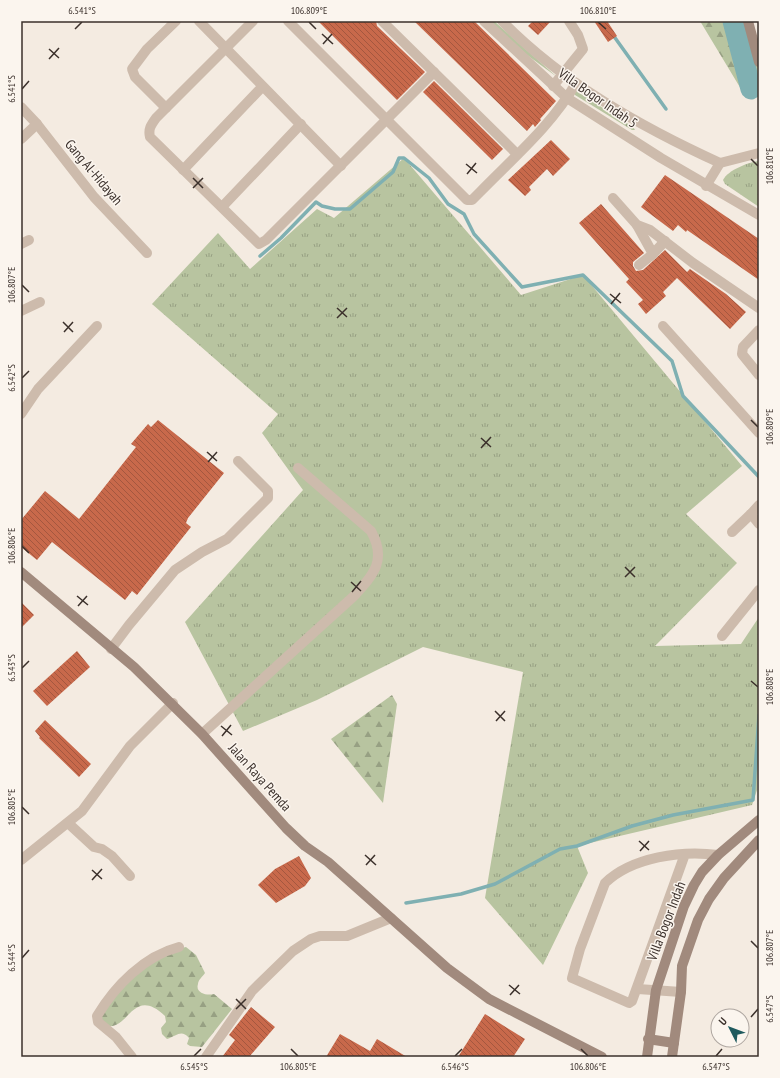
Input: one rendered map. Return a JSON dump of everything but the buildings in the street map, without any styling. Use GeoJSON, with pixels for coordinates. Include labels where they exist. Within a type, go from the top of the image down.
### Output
{"type":"FeatureCollection","features":[{"type":"Feature","properties":{"kind":"main road"},"geometry":{"type":"LineString","coordinates":[[748,21],[759,62]]}},
{"type":"Feature","properties":{"kind":"main road","name":"Jalan Raya Pemda"},"geometry":{"type":"LineString","coordinates":[[21,572],[134,667],[173,703],[286,828],[305,846],[328,862],[447,968],[489,999],[602,1057]]}},
{"type":"Feature","properties":{"kind":"main road","name":"Villa Bogor Indah"},"geometry":{"type":"LineString","coordinates":[[647,1057],[648,1039],[656,990],[676,926],[694,885],[702,872],[718,855],[759,820]]}},
{"type":"Feature","properties":{"kind":"main road"},"geometry":{"type":"LineString","coordinates":[[672,1057],[681,992],[682,966],[698,920],[716,888],[759,840]]}},
{"type":"Feature","properties":{"kind":"main road"},"geometry":{"type":"LineString","coordinates":[[648,1039],[674,1043]]}},
{"type":"Feature","properties":{"kind":"street"},"geometry":{"type":"LineString","coordinates":[[166,108],[135,77],[132,69],[147,49],[176,21]]}},
{"type":"Feature","properties":{"kind":"street"},"geometry":{"type":"LineString","coordinates":[[199,21],[341,166]]}},
{"type":"Feature","properties":{"kind":"street"},"geometry":{"type":"LineString","coordinates":[[253,21],[166,108],[150,126],[149,132],[150,138],[259,244],[262,243],[341,166],[434,72]]}},
{"type":"Feature","properties":{"kind":"street"},"geometry":{"type":"LineString","coordinates":[[288,21],[467,200],[472,200],[517,154],[567,98],[576,83]]}},
{"type":"Feature","properties":{"kind":"street"},"geometry":{"type":"LineString","coordinates":[[382,21],[517,154]]}},
{"type":"Feature","properties":{"kind":"street","name":"Villa Bogor Indah 5"},"geometry":{"type":"LineString","coordinates":[[484,21],[567,98],[706,186],[759,215]]}},
{"type":"Feature","properties":{"kind":"street","name":"Villa Bogor Indah 5"},"geometry":{"type":"LineString","coordinates":[[502,21],[576,83],[641,124],[720,164]]}},
{"type":"Feature","properties":{"kind":"street"},"geometry":{"type":"LineString","coordinates":[[553,86],[583,49],[578,35],[569,21]]}},
{"type":"Feature","properties":{"kind":"street"},"geometry":{"type":"LineString","coordinates":[[183,170],[262,87]]}},
{"type":"Feature","properties":{"kind":"street","name":"Gang Al-Hidayah"},"geometry":{"type":"LineString","coordinates":[[21,107],[37,124],[94,197],[147,253]]}},
{"type":"Feature","properties":{"kind":"street"},"geometry":{"type":"LineString","coordinates":[[21,139],[37,124]]}},
{"type":"Feature","properties":{"kind":"street"},"geometry":{"type":"LineString","coordinates":[[222,207],[301,124]]}},
{"type":"Feature","properties":{"kind":"street"},"geometry":{"type":"LineString","coordinates":[[634,141],[641,124]]}},
{"type":"Feature","properties":{"kind":"street"},"geometry":{"type":"LineString","coordinates":[[706,186],[720,164],[759,152]]}},
{"type":"Feature","properties":{"kind":"street"},"geometry":{"type":"LineString","coordinates":[[613,198],[637,226],[653,254]]}},
{"type":"Feature","properties":{"kind":"street"},"geometry":{"type":"LineString","coordinates":[[637,226],[650,230],[693,263],[736,290],[759,308]]}},
{"type":"Feature","properties":{"kind":"street"},"geometry":{"type":"LineString","coordinates":[[639,265],[653,254],[665,241]]}},
{"type":"Feature","properties":{"kind":"street"},"geometry":{"type":"LineString","coordinates":[[21,311],[40,302]]}},
{"type":"Feature","properties":{"kind":"street"},"geometry":{"type":"LineString","coordinates":[[21,414],[38,389],[97,326]]}},
{"type":"Feature","properties":{"kind":"street"},"geometry":{"type":"LineString","coordinates":[[663,326],[759,433]]}},
{"type":"Feature","properties":{"kind":"street"},"geometry":{"type":"LineString","coordinates":[[759,330],[743,347],[742,354],[759,375]]}},
{"type":"Feature","properties":{"kind":"street"},"geometry":{"type":"LineString","coordinates":[[111,649],[175,570],[202,552],[226,539],[268,498],[268,491],[238,461]]}},
{"type":"Feature","properties":{"kind":"street"},"geometry":{"type":"LineString","coordinates":[[202,734],[354,596],[371,577],[376,567],[379,556],[375,539],[371,531],[298,468]]}},
{"type":"Feature","properties":{"kind":"street"},"geometry":{"type":"LineString","coordinates":[[732,532],[759,505]]}},
{"type":"Feature","properties":{"kind":"street"},"geometry":{"type":"LineString","coordinates":[[751,514],[759,524]]}},
{"type":"Feature","properties":{"kind":"street"},"geometry":{"type":"LineString","coordinates":[[722,636],[759,590]]}},
{"type":"Feature","properties":{"kind":"street"},"geometry":{"type":"LineString","coordinates":[[21,860],[68,822],[91,799],[130,746],[173,703]]}},
{"type":"Feature","properties":{"kind":"street"},"geometry":{"type":"LineString","coordinates":[[68,822],[94,847],[102,849],[112,856],[130,876]]}},
{"type":"Feature","properties":{"kind":"street"},"geometry":{"type":"LineString","coordinates":[[685,854],[635,998],[629,1003],[572,978],[580,949],[606,883],[613,876],[632,866],[664,857],[685,854],[703,853],[718,855]]}},
{"type":"Feature","properties":{"kind":"street"},"geometry":{"type":"LineString","coordinates":[[206,1057],[252,991],[293,951],[311,939],[320,936],[347,936],[391,918]]}},
{"type":"Feature","properties":{"kind":"street"},"geometry":{"type":"LineString","coordinates":[[132,1057],[116,1037],[98,1022],[97,1016],[116,989],[131,973],[166,950],[179,947]]}},
{"type":"Feature","properties":{"kind":"street"},"geometry":{"type":"LineString","coordinates":[[638,989],[681,992]]}},
{"type":"Feature","properties":{"kind":"green space"},"geometry":{"type":"Polygon","coordinates":[[[490,21],[494,21],[557,77],[527,55],[490,21]]]}},
{"type":"Feature","properties":{"kind":"green space"},"geometry":{"type":"Polygon","coordinates":[[[700,21],[745,21],[759,70],[759,97],[758,94],[751,89],[744,94],[700,21]]]}},
{"type":"Feature","properties":{"kind":"green space"},"geometry":{"type":"Polygon","coordinates":[[[576,91],[633,127],[635,130],[632,130],[575,95],[574,93],[576,91]]]}},
{"type":"Feature","properties":{"kind":"green space"},"geometry":{"type":"Polygon","coordinates":[[[404,158],[521,295],[583,275],[742,466],[686,514],[737,563],[655,646],[741,644],[759,617],[759,728],[757,790],[752,805],[577,846],[588,873],[543,965],[485,898],[523,672],[423,647],[317,700],[243,731],[185,622],[303,490],[262,433],[278,414],[152,304],[218,233],[250,269],[317,209],[334,218],[404,158]]]}},
{"type":"Feature","properties":{"kind":"green space"},"geometry":{"type":"Polygon","coordinates":[[[759,161],[759,207],[725,184],[723,180],[729,173],[739,167],[759,161]]]}},
{"type":"Feature","properties":{"kind":"green space"},"geometry":{"type":"Polygon","coordinates":[[[392,695],[397,704],[383,803],[331,739],[392,695]]]}},
{"type":"Feature","properties":{"kind":"green space"},"geometry":{"type":"Polygon","coordinates":[[[186,947],[196,955],[205,973],[199,981],[198,990],[208,995],[214,994],[232,1009],[202,1047],[190,1046],[187,1044],[189,1038],[184,1034],[179,1034],[167,1039],[162,1034],[161,1028],[166,1022],[165,1016],[153,1007],[144,1005],[136,1008],[116,1025],[109,1026],[99,1022],[110,997],[164,952],[186,947]]]}},
{"type":"Feature","properties":{"kind":"waterway"},"geometry":{"type":"LineString","coordinates":[[733,21],[751,89]]}},
{"type":"Feature","properties":{"kind":"waterway"},"geometry":{"type":"LineString","coordinates":[[613,35],[666,109]]}},
{"type":"Feature","properties":{"kind":"waterway"},"geometry":{"type":"LineString","coordinates":[[260,256],[281,238],[316,202],[322,206],[335,209],[350,209],[393,172],[399,158],[404,158],[429,178],[448,204],[464,214],[474,234],[522,287],[583,275],[672,361],[683,396],[759,477]]}},
{"type":"Feature","properties":{"kind":"waterway"},"geometry":{"type":"LineString","coordinates":[[406,903],[461,894],[495,884],[560,849],[577,846],[632,826],[673,815],[753,800],[759,715]]}}]}
